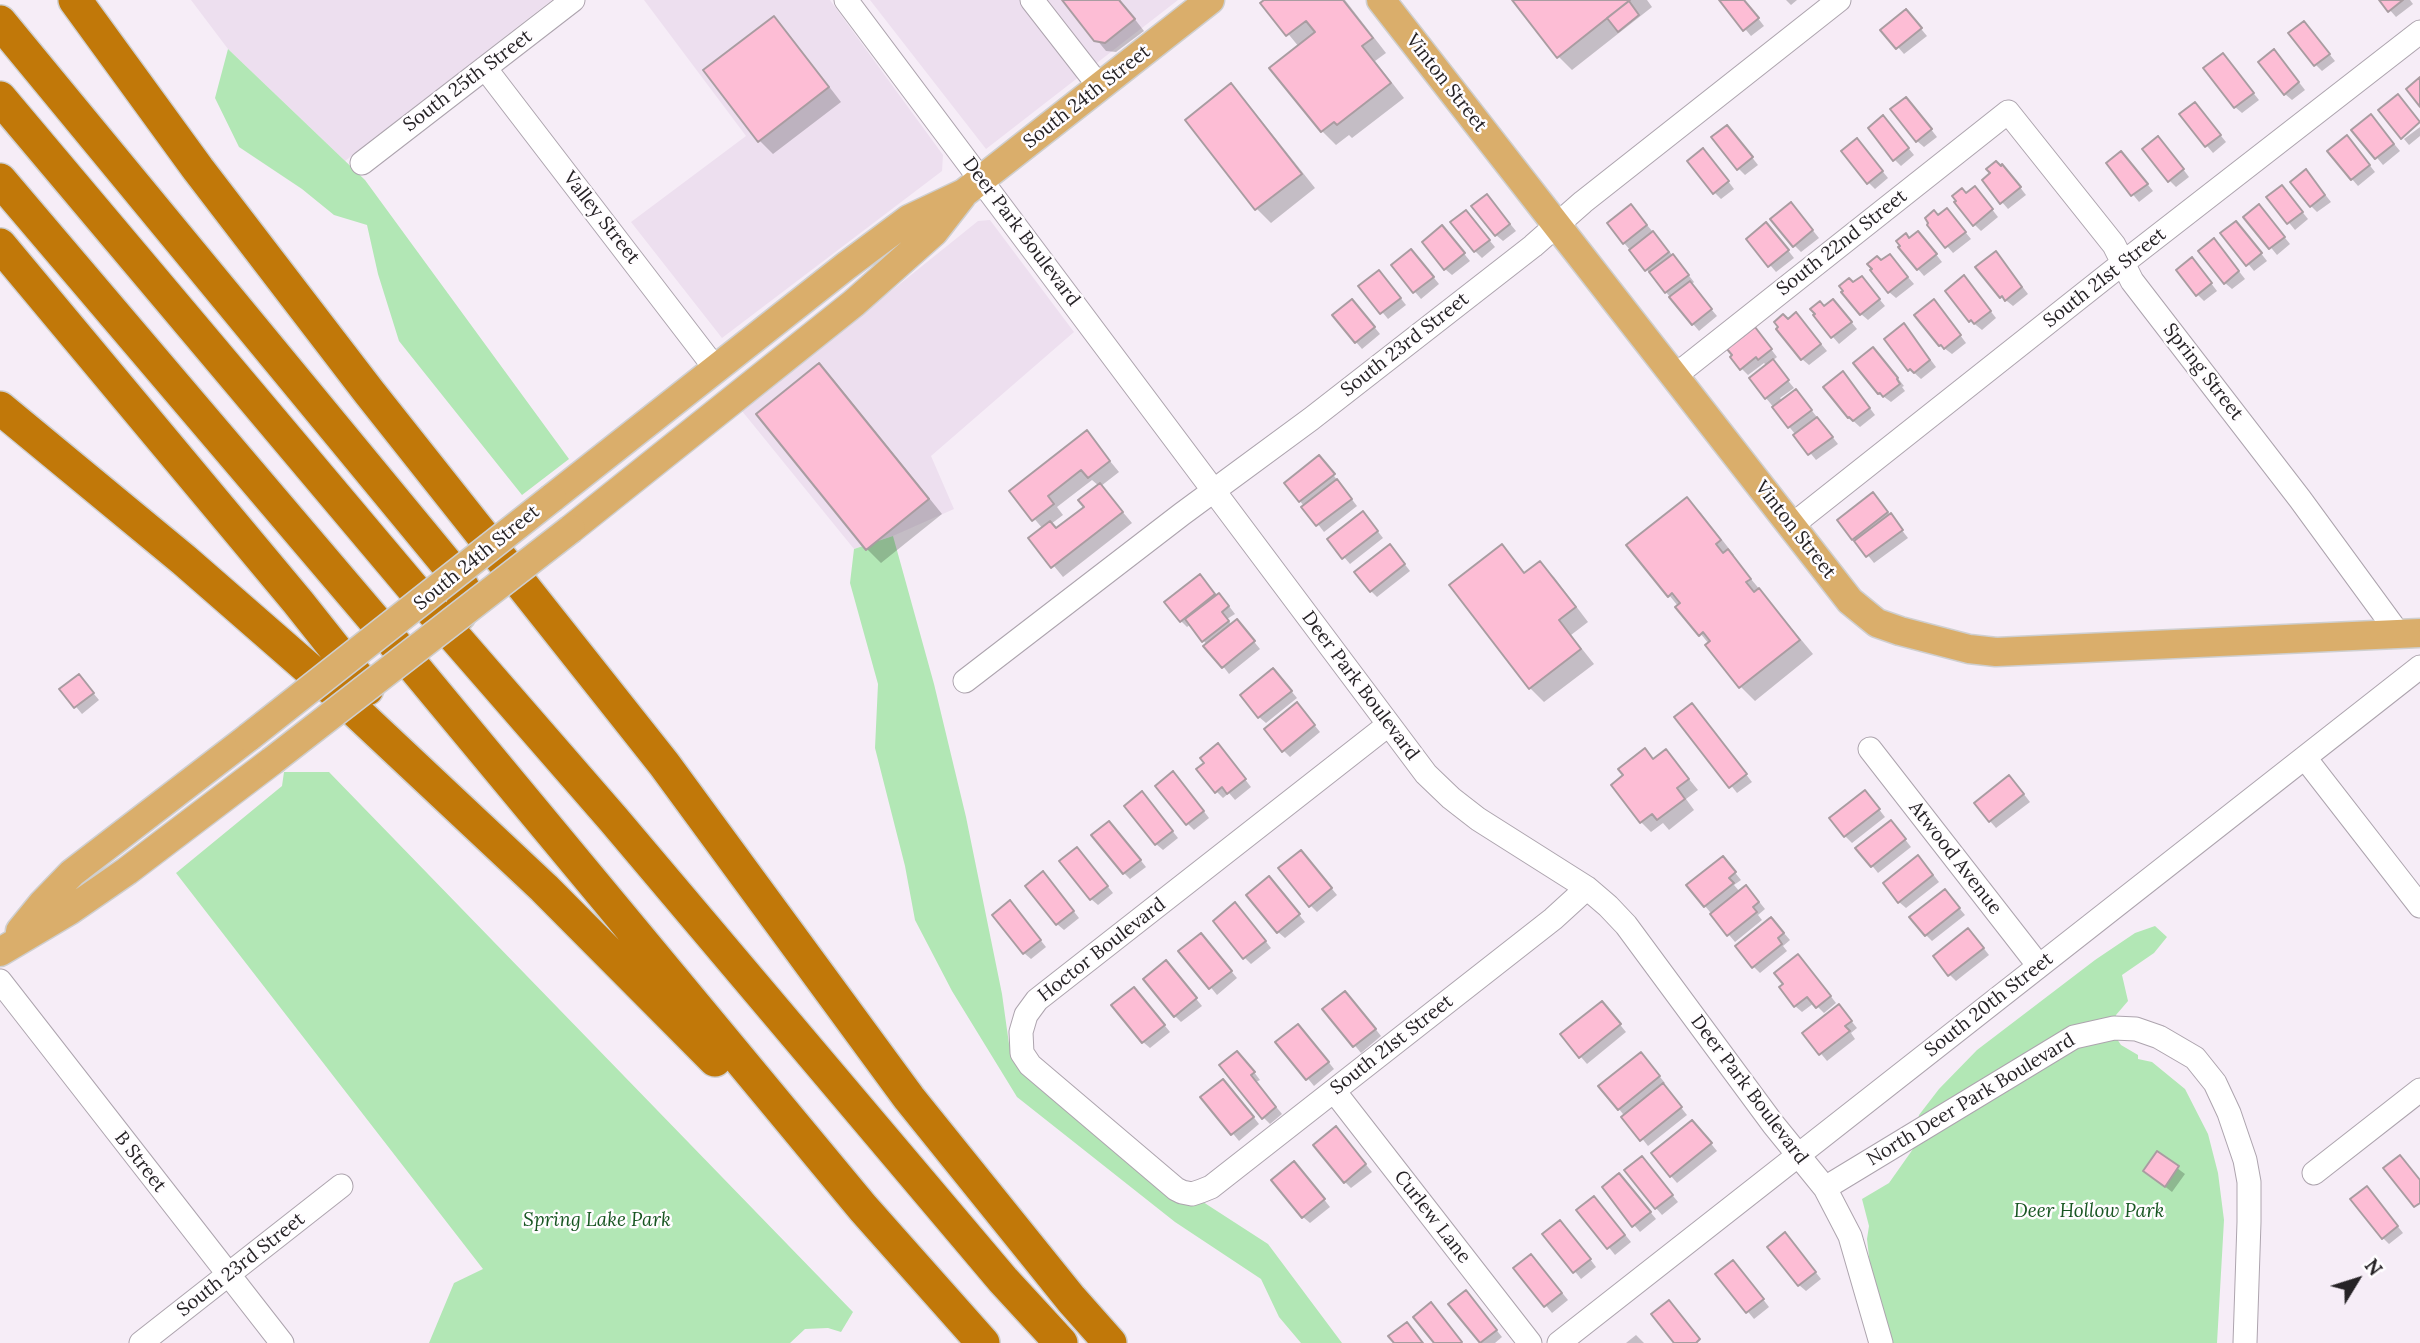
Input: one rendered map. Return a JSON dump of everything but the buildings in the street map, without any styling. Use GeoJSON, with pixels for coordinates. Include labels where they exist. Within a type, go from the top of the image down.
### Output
{"type":"FeatureCollection","features":[{"type":"Feature","properties":{"kind":"highway"},"geometry":{"type":"LineString","coordinates":[[59,0],[198,169]]}},
{"type":"Feature","properties":{"kind":"highway"},"geometry":{"type":"LineString","coordinates":[[75,0],[198,169],[369,392],[664,765],[909,1098],[1071,1299],[1110,1343]]}},
{"type":"Feature","properties":{"kind":"highway"},"geometry":{"type":"LineString","coordinates":[[0,22],[457,575],[464,590],[464,603],[459,615]]}},
{"type":"Feature","properties":{"kind":"highway"},"geometry":{"type":"LineString","coordinates":[[0,98],[433,612],[614,820],[1003,1280],[1061,1343]]}},
{"type":"Feature","properties":{"kind":"highway"},"geometry":{"type":"LineString","coordinates":[[0,180],[394,643],[863,1208],[983,1343]]}},
{"type":"Feature","properties":{"kind":"highway"},"geometry":{"type":"LineString","coordinates":[[0,245],[367,689]]}},
{"type":"Feature","properties":{"kind":"highway"},"geometry":{"type":"LineString","coordinates":[[0,408],[247,614],[463,811],[544,888],[863,1208]]}},
{"type":"Feature","properties":{"kind":"highway"},"geometry":{"type":"LineString","coordinates":[[0,418],[60,457]]}},
{"type":"Feature","properties":{"kind":"main road","name":"South 24th Street"},"geometry":{"type":"LineString","coordinates":[[4,948],[69,911],[127,871],[367,689],[571,529],[854,303],[934,232],[973,187],[1210,0]]}},
{"type":"Feature","properties":{"kind":"main road","name":"Vinton Street"},"geometry":{"type":"LineString","coordinates":[[1381,0],[1850,601],[1877,623],[1969,649],[1996,653],[2409,633]]}},
{"type":"Feature","properties":{"kind":"main road","name":"South 24th Street"},"geometry":{"type":"LineString","coordinates":[[4,948],[72,873],[457,575],[715,368],[909,219],[973,187]]}},
{"type":"Feature","properties":{"kind":"street","name":"South 25th Street"},"geometry":{"type":"LineString","coordinates":[[362,163],[573,0]]}},
{"type":"Feature","properties":{"kind":"street","name":"Deer Park Boulevard"},"geometry":{"type":"LineString","coordinates":[[846,0],[973,187],[1215,491],[1426,774],[1451,798],[1530,853],[1587,888],[1626,925],[1825,1188],[1850,1236],[1881,1343]]}},
{"type":"Feature","properties":{"kind":"street"},"geometry":{"type":"LineString","coordinates":[[1032,0],[1099,86]]}},
{"type":"Feature","properties":{"kind":"street","name":"South 23rd Street"},"geometry":{"type":"LineString","coordinates":[[965,681],[1182,514],[1311,419],[1533,246],[1839,0]]}},
{"type":"Feature","properties":{"kind":"street","name":"South 21st Street"},"geometry":{"type":"LineString","coordinates":[[1791,526],[2420,32]]}},
{"type":"Feature","properties":{"kind":"street","name":"Valley Street"},"geometry":{"type":"LineString","coordinates":[[485,68],[715,368]]}},
{"type":"Feature","properties":{"kind":"street","name":"Spring Street"},"geometry":{"type":"LineString","coordinates":[[2008,112],[2114,245],[2132,281],[2292,488],[2409,633]]}},
{"type":"Feature","properties":{"kind":"street","name":"South 22nd Street"},"geometry":{"type":"LineString","coordinates":[[1676,375],[2008,112]]}},
{"type":"Feature","properties":{"kind":"street","name":"South 20th Street"},"geometry":{"type":"LineString","coordinates":[[1559,1343],[2420,667]]}},
{"type":"Feature","properties":{"kind":"street","name":"Hoctor Boulevard"},"geometry":{"type":"LineString","coordinates":[[1192,1194],[1176,1189],[1030,1065],[1022,1053],[1020,1040],[1026,1015],[1037,1000],[1388,725]]}},
{"type":"Feature","properties":{"kind":"street","name":"Atwood Avenue"},"geometry":{"type":"LineString","coordinates":[[1870,749],[2039,966]]}},
{"type":"Feature","properties":{"kind":"street"},"geometry":{"type":"LineString","coordinates":[[2305,758],[2420,906]]}},
{"type":"Feature","properties":{"kind":"street","name":"South 21st Street"},"geometry":{"type":"LineString","coordinates":[[1192,1194],[1211,1187],[1553,919],[1587,888]]}},
{"type":"Feature","properties":{"kind":"street","name":"B Street"},"geometry":{"type":"LineString","coordinates":[[0,981],[282,1343]]}},
{"type":"Feature","properties":{"kind":"street","name":"North Deer Park Boulevard"},"geometry":{"type":"LineString","coordinates":[[1825,1188],[2074,1037],[2114,1028],[2136,1029],[2159,1037],[2195,1058],[2214,1083],[2229,1112],[2245,1160],[2249,1182],[2249,1222],[2245,1343]]}},
{"type":"Feature","properties":{"kind":"street"},"geometry":{"type":"LineString","coordinates":[[2314,1173],[2420,1090]]}},
{"type":"Feature","properties":{"kind":"street","name":"Curlew Lane"},"geometry":{"type":"LineString","coordinates":[[1334,1091],[1531,1343]]}},
{"type":"Feature","properties":{"kind":"street","name":"South 23rd Street"},"geometry":{"type":"LineString","coordinates":[[141,1343],[341,1186]]}},
{"type":"Feature","properties":{"kind":"shaded area"},"geometry":{"type":"Polygon","coordinates":[[[191,0],[552,0],[345,161],[228,49],[191,0]]]}},
{"type":"Feature","properties":{"kind":"shaded area"},"geometry":{"type":"Polygon","coordinates":[[[644,0],[830,0],[943,155],[942,171],[722,338],[631,222],[746,136],[644,0]]]}},
{"type":"Feature","properties":{"kind":"shaded area"},"geometry":{"type":"Polygon","coordinates":[[[870,0],[1178,0],[986,149],[870,0]]]}},
{"type":"Feature","properties":{"kind":"shaded area"},"geometry":{"type":"Polygon","coordinates":[[[990,220],[1074,332],[931,456],[954,509],[893,536],[854,549],[742,411],[978,221],[990,220]]]}},
{"type":"Feature","properties":{"kind":"green space"},"geometry":{"type":"Polygon","coordinates":[[[228,49],[365,180],[569,459],[522,495],[399,341],[378,274],[367,225],[334,215],[302,189],[239,147],[215,98],[228,49]]]}},
{"type":"Feature","properties":{"kind":"green space"},"geometry":{"type":"Polygon","coordinates":[[[893,536],[934,684],[966,817],[1002,994],[1009,1044],[1033,1081],[1087,1127],[1268,1244],[1342,1343],[1301,1343],[1279,1317],[1261,1279],[1175,1222],[1017,1097],[952,991],[915,920],[905,866],[875,748],[878,684],[850,583],[854,549],[893,536]]]}},
{"type":"Feature","properties":{"kind":"green space","name":"Spring Lake Park"},"geometry":{"type":"Polygon","coordinates":[[[284,772],[329,772],[853,1312],[841,1332],[828,1328],[805,1329],[790,1343],[429,1343],[454,1283],[483,1269],[176,873],[282,786],[284,772]]]}},
{"type":"Feature","properties":{"kind":"green space","name":"Deer Hollow Park"},"geometry":{"type":"Polygon","coordinates":[[[2155,926],[2167,937],[2154,953],[2122,975],[2128,1001],[2116,1015],[2113,1033],[2121,1045],[2138,1055],[2138,1059],[2152,1062],[2185,1089],[2208,1134],[2218,1173],[2224,1220],[2217,1343],[1890,1343],[1871,1274],[1867,1239],[1869,1226],[1862,1199],[1889,1183],[1913,1149],[1919,1115],[1939,1089],[1977,1050],[2095,960],[2135,933],[2155,926]]]}}]}
